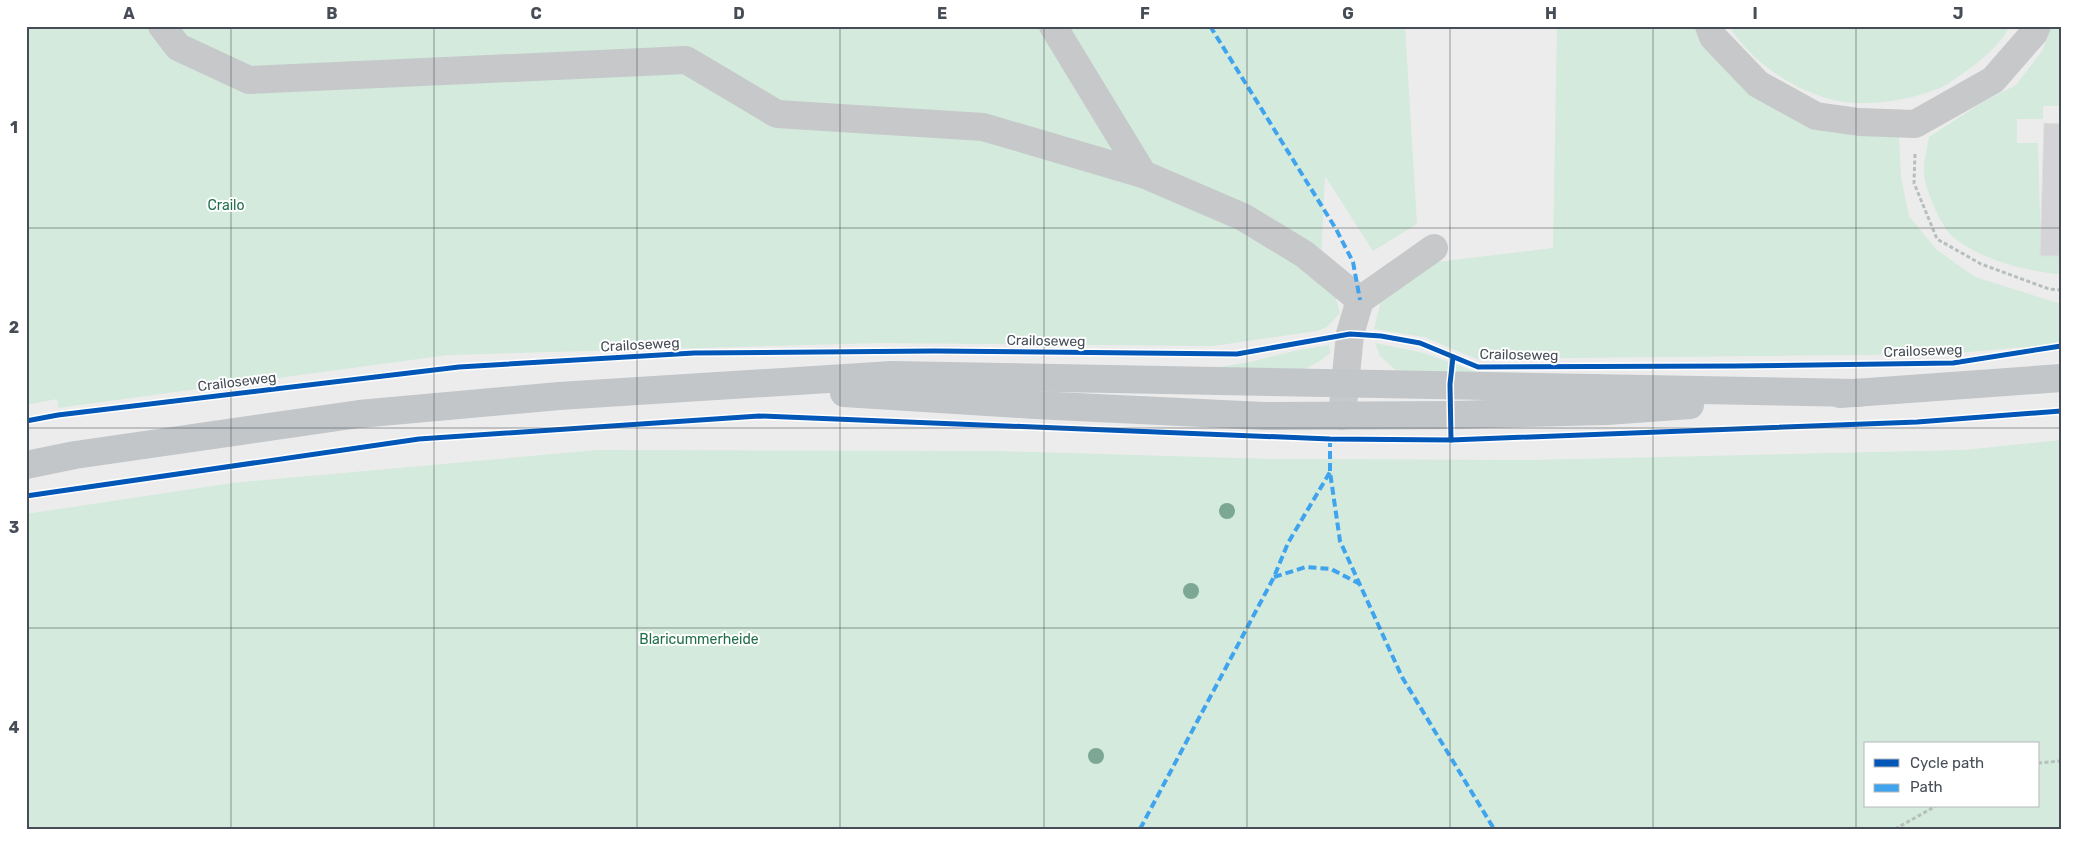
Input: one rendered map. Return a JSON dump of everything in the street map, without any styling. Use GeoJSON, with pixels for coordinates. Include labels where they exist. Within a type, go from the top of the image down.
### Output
{"type":"FeatureCollection","features":[{"type":"Feature","properties":{"kind":"main road"},"geometry":{"type":"LineString","coordinates":[[26,465],[85,454],[359,414],[560,396],[892,375],[1858,393]]}},
{"type":"Feature","properties":{"kind":"main road"},"geometry":{"type":"LineString","coordinates":[[740,385],[1035,405],[1264,416],[1342,416],[1607,411],[2061,378]]}},
{"type":"Feature","properties":{"kind":"street"},"geometry":{"type":"LineString","coordinates":[[162,26],[178,47],[249,80],[686,60],[777,114],[983,127],[1143,174],[1243,217],[1304,254],[1360,300]]}},
{"type":"Feature","properties":{"kind":"street"},"geometry":{"type":"LineString","coordinates":[[1054,26],[1143,174]]}},
{"type":"Feature","properties":{"kind":"street"},"geometry":{"type":"LineString","coordinates":[[1708,26],[1713,37],[1758,84],[1816,116],[1859,122],[1915,124],[1993,80],[2034,33],[2037,26]]}},
{"type":"Feature","properties":{"kind":"street"},"geometry":{"type":"LineString","coordinates":[[1342,416],[1350,334],[1360,300],[1434,248]]}},
{"type":"Feature","properties":{"kind":"path"},"geometry":{"type":"LineString","coordinates":[[1915,124],[1914,183],[1937,239],[1981,264],[2048,289],[2061,290]]}},
{"type":"Feature","properties":{"kind":"path"},"geometry":{"type":"LineString","coordinates":[[2040,763],[2061,761]]}},
{"type":"Feature","properties":{"kind":"path"},"geometry":{"type":"LineString","coordinates":[[1895,829],[1932,808]]}},
{"type":"Feature","properties":{"kind":"green space","name":"Crailo"},"geometry":{"type":"Polygon","coordinates":[[[26,26],[1405,26],[1417,224],[1373,251],[1325,176],[1320,281],[1333,288],[1340,313],[1327,327],[1317,331],[1213,346],[880,343],[448,355],[58,408],[57,399],[26,405],[26,26]]]}},
{"type":"Feature","properties":{"kind":"green space"},"geometry":{"type":"Polygon","coordinates":[[[1557,26],[1696,26],[1805,124],[1855,136],[1899,136],[1901,177],[1909,216],[1937,250],[1975,277],[2061,304],[2061,344],[1946,354],[1477,359],[1424,337],[1374,329],[1381,301],[1420,264],[1553,248],[1557,26]]]}},
{"type":"Feature","properties":{"kind":"green space"},"geometry":{"type":"Polygon","coordinates":[[[1729,26],[2010,26],[2001,40],[1982,59],[1943,87],[1909,98],[1887,102],[1854,103],[1818,95],[1800,88],[1783,78],[1752,54],[1739,41],[1729,26]]]}},
{"type":"Feature","properties":{"kind":"green space"},"geometry":{"type":"Polygon","coordinates":[[[2052,26],[2061,26],[2061,106],[2043,106],[2043,119],[2017,119],[2017,143],[2038,143],[2041,255],[2061,256],[2061,274],[2016,267],[1989,258],[1964,245],[1948,232],[1944,225],[1935,208],[1924,175],[1929,137],[1983,102],[2016,85],[2042,51],[2052,26]]]}},
{"type":"Feature","properties":{"kind":"green space"},"geometry":{"type":"Polygon","coordinates":[[[1375,343],[1424,353],[1493,378],[1397,371],[1380,356],[1375,343]]]}},
{"type":"Feature","properties":{"kind":"green space"},"geometry":{"type":"Polygon","coordinates":[[[1329,345],[1330,353],[1320,361],[1297,373],[1195,371],[1250,362],[1329,345]]]}},
{"type":"Feature","properties":{"kind":"green space","name":"Blaricummerheide"},"geometry":{"type":"Polygon","coordinates":[[[2061,440],[2061,829],[26,829],[26,514],[232,483],[598,450],[995,451],[1276,459],[1531,460],[1964,450],[2061,440]]]}},
{"type":"Feature","properties":{"kind":"building"},"geometry":{"type":"Polygon","coordinates":[[[2044,123],[2061,124],[2061,256],[2040,256],[2044,123]]]}},
{"type":"Feature","properties":{"kind":"marked path"},"geometry":{"type":"LineString","coordinates":[[1210,26],[1336,229],[1353,262],[1360,300]]}},
{"type":"Feature","properties":{"kind":"marked path"},"geometry":{"type":"LineString","coordinates":[[1330,439],[1330,472],[1340,541],[1402,677],[1494,829]]}},
{"type":"Feature","properties":{"kind":"marked path"},"geometry":{"type":"LineString","coordinates":[[1140,829],[1274,577],[1288,543],[1330,472]]}},
{"type":"Feature","properties":{"kind":"marked path"},"geometry":{"type":"LineString","coordinates":[[1274,577],[1306,567],[1331,569],[1360,584]]}},
{"type":"Feature","properties":{"kind":"cycle path","name":"Crailoseweg"},"geometry":{"type":"LineString","coordinates":[[26,421],[58,415],[459,367],[694,353],[935,351],[1237,354],[1350,334],[1381,336],[1420,343],[1478,367],[1735,366],[1953,363],[2061,346]]}},
{"type":"Feature","properties":{"kind":"cycle path"},"geometry":{"type":"LineString","coordinates":[[1451,440],[1450,384],[1453,357]]}},
{"type":"Feature","properties":{"kind":"cycle path"},"geometry":{"type":"LineString","coordinates":[[26,496],[419,439],[759,416],[1330,439],[1451,440],[1917,422],[2061,411]]}}]}
